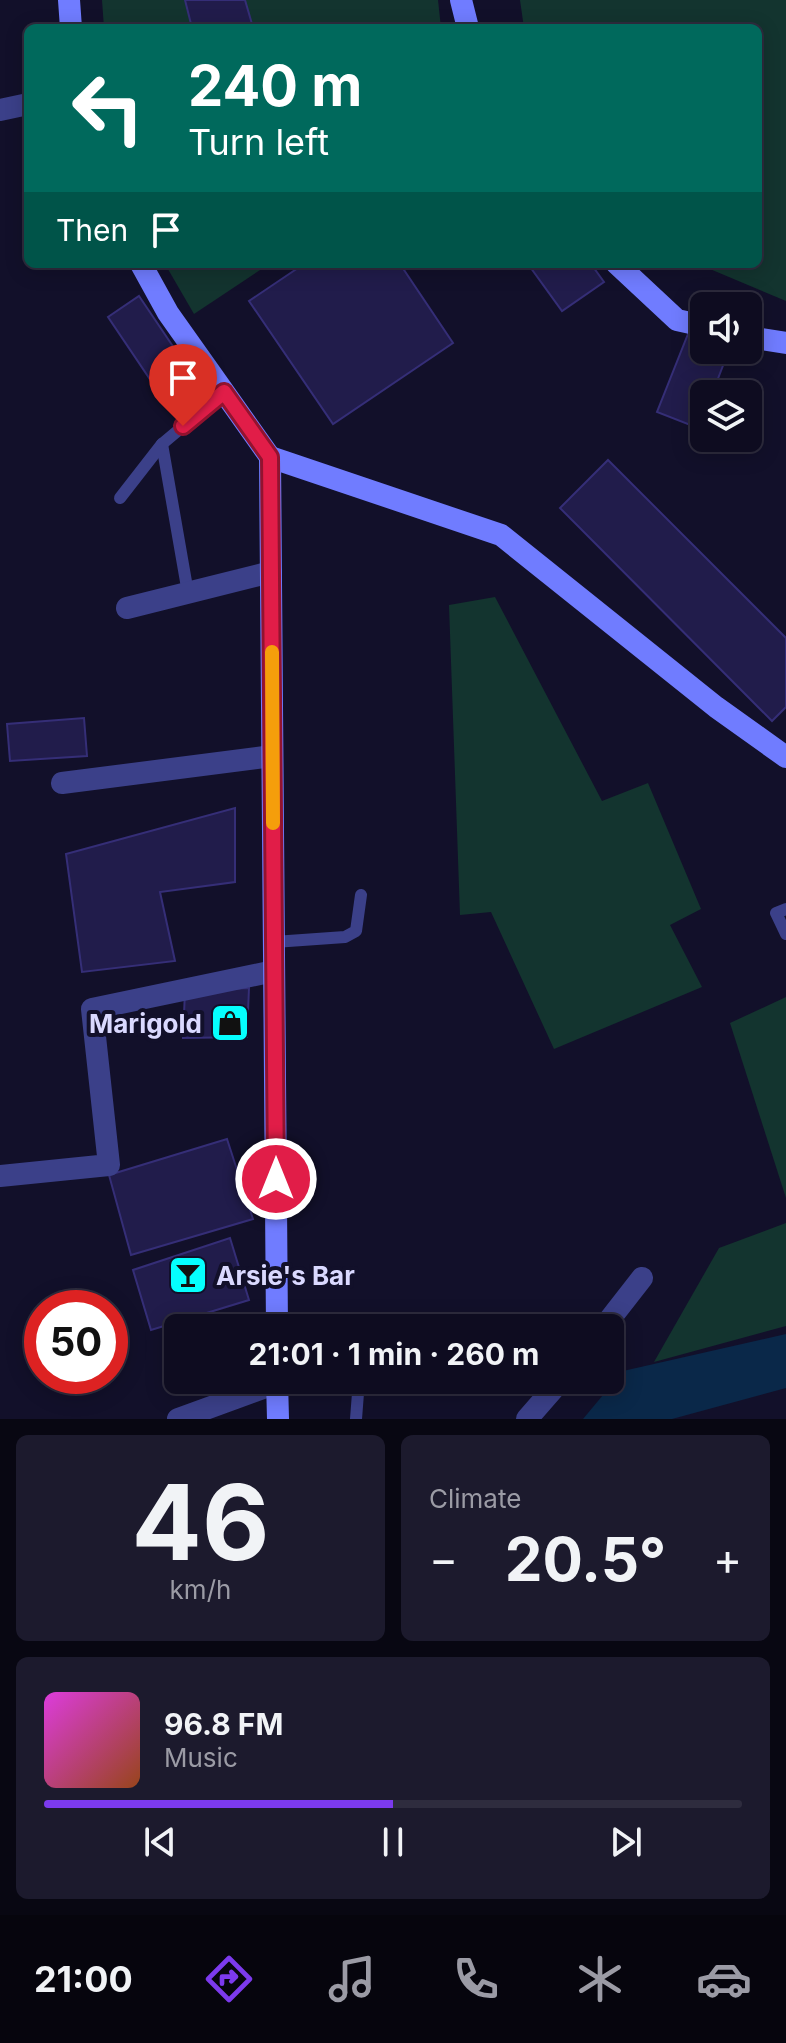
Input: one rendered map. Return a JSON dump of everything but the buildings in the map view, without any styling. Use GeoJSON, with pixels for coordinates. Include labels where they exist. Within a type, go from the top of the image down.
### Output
{"type":"FeatureCollection","features":[{"type":"Feature","properties":{"kind":"main road"},"geometry":{"type":"LineString","coordinates":[[69,0],[71,24]]}},
{"type":"Feature","properties":{"kind":"main road"},"geometry":{"type":"LineString","coordinates":[[461,0],[467,24]]}},
{"type":"Feature","properties":{"kind":"main road"},"geometry":{"type":"LineString","coordinates":[[143,268],[168,313],[270,457],[277,1314]]}},
{"type":"Feature","properties":{"kind":"main road"},"geometry":{"type":"LineString","coordinates":[[621,268],[677,320],[690,323]]}},
{"type":"Feature","properties":{"kind":"main road"},"geometry":{"type":"LineString","coordinates":[[762,339],[786,343]]}},
{"type":"Feature","properties":{"kind":"main road"},"geometry":{"type":"LineString","coordinates":[[270,457],[501,535],[716,707],[786,757]]}},
{"type":"Feature","properties":{"kind":"main road"},"geometry":{"type":"LineString","coordinates":[[277,1394],[278,1419]]}},
{"type":"Feature","properties":{"kind":"street"},"geometry":{"type":"LineString","coordinates":[[0,110],[24,105]]}},
{"type":"Feature","properties":{"kind":"street"},"geometry":{"type":"LineString","coordinates":[[127,608],[271,572]]}},
{"type":"Feature","properties":{"kind":"street"},"geometry":{"type":"LineString","coordinates":[[62,783],[272,756]]}},
{"type":"Feature","properties":{"kind":"street"},"geometry":{"type":"LineString","coordinates":[[0,1176],[109,1165],[92,1009],[274,971]]}},
{"type":"Feature","properties":{"kind":"street"},"geometry":{"type":"LineString","coordinates":[[614,1314],[642,1278]]}},
{"type":"Feature","properties":{"kind":"street"},"geometry":{"type":"LineString","coordinates":[[178,1419],[243,1394]]}},
{"type":"Feature","properties":{"kind":"street"},"geometry":{"type":"LineString","coordinates":[[527,1419],[549,1394]]}},
{"type":"Feature","properties":{"kind":"lane"},"geometry":{"type":"LineString","coordinates":[[120,498],[162,444],[224,392]]}},
{"type":"Feature","properties":{"kind":"lane"},"geometry":{"type":"LineString","coordinates":[[162,444],[188,593]]}},
{"type":"Feature","properties":{"kind":"lane"},"geometry":{"type":"LineString","coordinates":[[274,942],[345,937],[356,931],[361,895]]}},
{"type":"Feature","properties":{"kind":"lane"},"geometry":{"type":"LineString","coordinates":[[786,909],[776,913],[786,934]]}},
{"type":"Feature","properties":{"kind":"lane"},"geometry":{"type":"LineString","coordinates":[[356,1419],[358,1394]]}},
{"type":"Feature","properties":{"kind":"green space"},"geometry":{"type":"Polygon","coordinates":[[[102,0],[438,0],[441,24],[104,24],[102,0]]]}},
{"type":"Feature","properties":{"kind":"green space"},"geometry":{"type":"Polygon","coordinates":[[[520,0],[786,0],[786,301],[708,268],[762,268],[762,24],[523,24],[520,0]]]}},
{"type":"Feature","properties":{"kind":"green space"},"geometry":{"type":"Polygon","coordinates":[[[167,268],[263,268],[194,314],[167,268]]]}},
{"type":"Feature","properties":{"kind":"green space"},"geometry":{"type":"Polygon","coordinates":[[[495,597],[602,801],[648,783],[701,909],[670,925],[702,987],[554,1049],[491,912],[460,915],[449,605],[495,597]]]}},
{"type":"Feature","properties":{"kind":"green space"},"geometry":{"type":"Polygon","coordinates":[[[786,997],[786,1198],[730,1023],[786,997]]]}},
{"type":"Feature","properties":{"kind":"green space"},"geometry":{"type":"Polygon","coordinates":[[[786,1223],[786,1326],[654,1362],[719,1248],[786,1223]]]}},
{"type":"Feature","properties":{"kind":"water"},"geometry":{"type":"Polygon","coordinates":[[[786,1334],[786,1388],[672,1419],[583,1419],[604,1394],[624,1394],[624,1371],[786,1334]]]}},
{"type":"Feature","properties":{"kind":"slow traffic"},"geometry":{"type":"LineString","coordinates":[[272,652],[273,823]]}},
{"type":"Feature","properties":{"kind":"place","name":"Marigold"},"geometry":{"type":"Point","coordinates":[230,1023]}},
{"type":"Feature","properties":{"kind":"place","name":"Arsie's Bar"},"geometry":{"type":"Point","coordinates":[188,1275]}},
{"type":"Feature","properties":{"kind":"route"},"geometry":{"type":"LineString","coordinates":[[183,426],[224,392],[270,457],[276,1179]]}}]}
